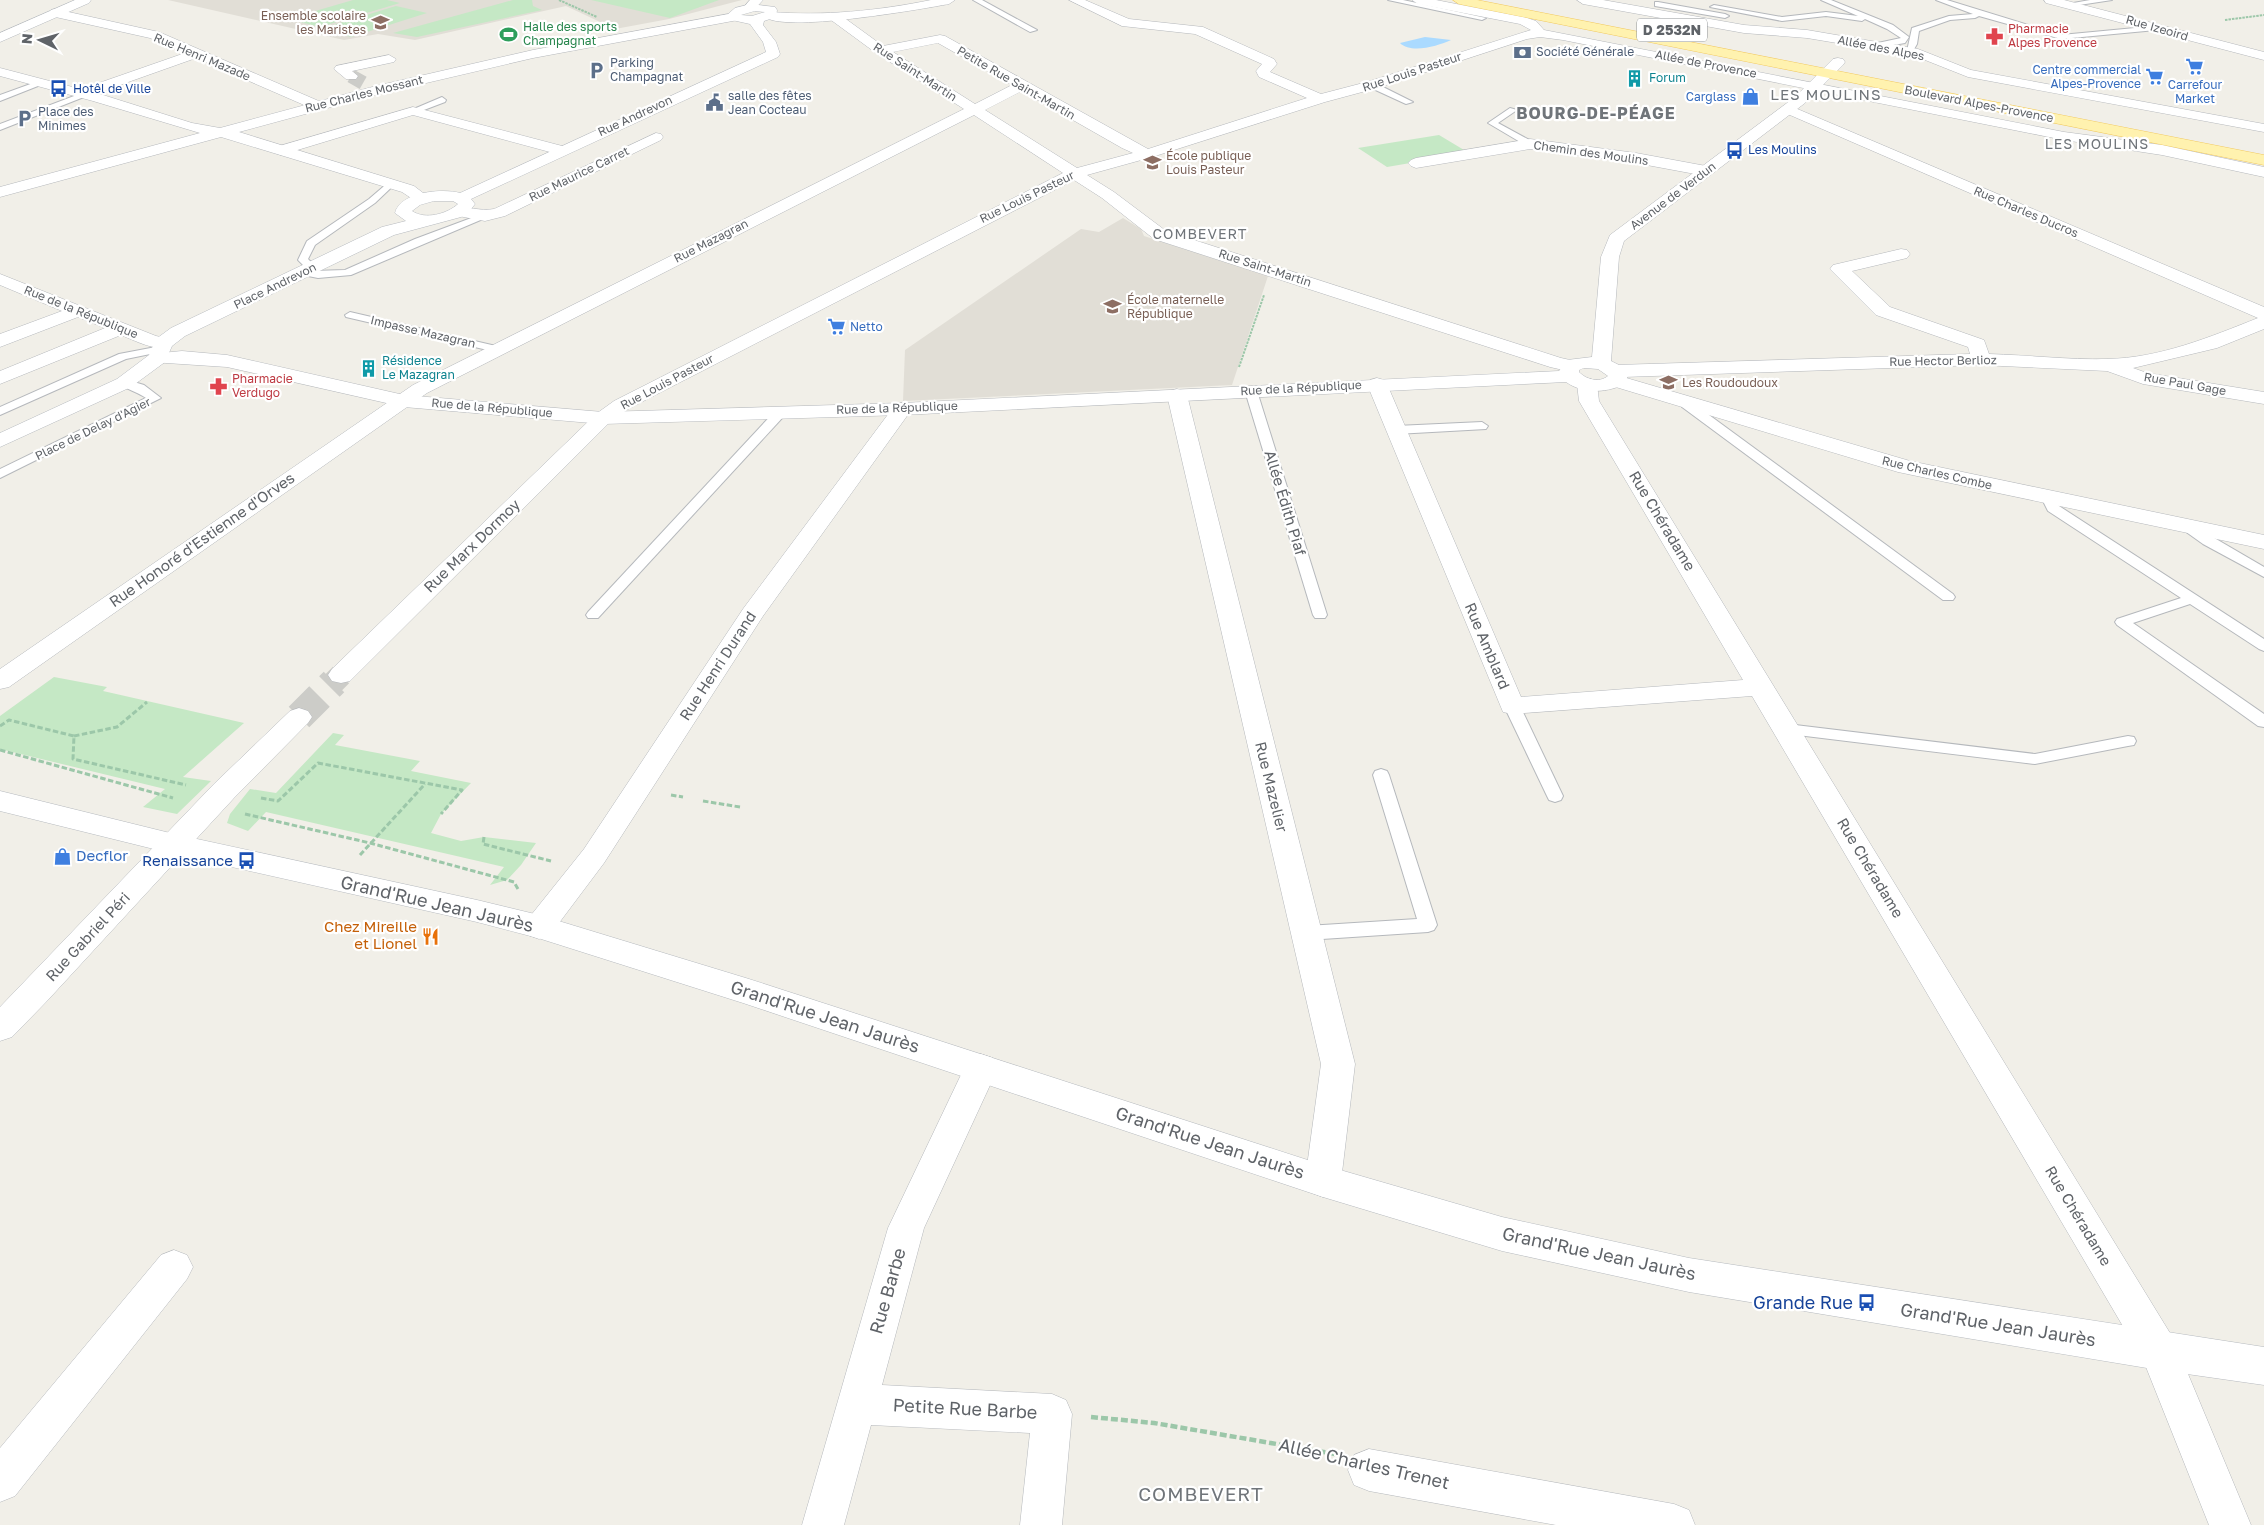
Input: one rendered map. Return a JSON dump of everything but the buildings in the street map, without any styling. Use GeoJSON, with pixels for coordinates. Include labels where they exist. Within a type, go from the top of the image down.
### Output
{"type":"FeatureCollection","features":[{"type":"Feature","properties":{"kind":"main road","name":"Boulevard Alpes-Provence"},"geometry":{"type":"LineString","coordinates":[[1459,0],[1833,68],[2061,105]]}},
{"type":"Feature","properties":{"kind":"main road","name":"D 2532N"},"geometry":{"type":"LineString","coordinates":[[1506,0],[1756,46]]}},
{"type":"Feature","properties":{"kind":"main road","name":"Boulevard Alpes-Provence"},"geometry":{"type":"LineString","coordinates":[[1820,58],[1833,68],[2264,160]]}},
{"type":"Feature","properties":{"kind":"street"},"geometry":{"type":"LineString","coordinates":[[0,38],[7,32],[84,0]]}},
{"type":"Feature","properties":{"kind":"street"},"geometry":{"type":"LineString","coordinates":[[760,10],[787,18],[834,16],[910,8],[949,0]]}},
{"type":"Feature","properties":{"kind":"street"},"geometry":{"type":"LineString","coordinates":[[1075,0],[1126,23],[1198,30],[1269,62],[1270,64],[1263,70],[1264,74],[1320,98]]}},
{"type":"Feature","properties":{"kind":"street","name":"Allée de Provence"},"geometry":{"type":"LineString","coordinates":[[1418,0],[1523,21],[1532,24],[1540,33],[2064,136],[2162,150],[2264,172]]}},
{"type":"Feature","properties":{"kind":"street","name":"Allée des Alpes"},"geometry":{"type":"LineString","coordinates":[[1583,0],[1744,29],[1794,33],[1909,51],[1968,73],[2264,128]]}},
{"type":"Feature","properties":{"kind":"street","name":"Rue Izeoird"},"geometry":{"type":"LineString","coordinates":[[2050,0],[2264,56]]}},
{"type":"Feature","properties":{"kind":"street"},"geometry":{"type":"LineString","coordinates":[[760,10],[782,2]]}},
{"type":"Feature","properties":{"kind":"street","name":"Rue Charles Mossant"},"geometry":{"type":"LineString","coordinates":[[0,192],[316,105],[370,87],[533,54],[734,17],[736,12],[760,10]]}},
{"type":"Feature","properties":{"kind":"street","name":"Rue Andrevon"},"geometry":{"type":"LineString","coordinates":[[460,205],[561,150],[773,54],[771,43],[756,25],[760,10]]}},
{"type":"Feature","properties":{"kind":"street","name":"Rue Henri Mazade"},"geometry":{"type":"LineString","coordinates":[[54,13],[154,35],[316,105]]}},
{"type":"Feature","properties":{"kind":"street","name":"Rue Saint-Martin"},"geometry":{"type":"LineString","coordinates":[[834,16],[881,50],[1108,195],[1160,235],[1594,374]]}},
{"type":"Feature","properties":{"kind":"street","name":"Rue Louis Pasteur"},"geometry":{"type":"LineString","coordinates":[[603,418],[621,405],[773,326],[1073,174],[1147,154],[1320,98],[1372,85],[1525,35],[1540,33]]}},
{"type":"Feature","properties":{"kind":"street","name":"Petite Rue Saint-Martin"},"geometry":{"type":"LineString","coordinates":[[881,50],[940,39],[1021,86],[1147,154]]}},
{"type":"Feature","properties":{"kind":"street","name":"Avenue de Verdun"},"geometry":{"type":"LineString","coordinates":[[1594,374],[1610,257],[1616,239],[1788,109],[1815,86],[1857,43]]}},
{"type":"Feature","properties":{"kind":"street"},"geometry":{"type":"LineString","coordinates":[[83,95],[195,54]]}},
{"type":"Feature","properties":{"kind":"street"},"geometry":{"type":"LineString","coordinates":[[351,76],[341,70],[389,59]]}},
{"type":"Feature","properties":{"kind":"street"},"geometry":{"type":"LineString","coordinates":[[0,72],[190,128],[231,134],[408,189],[423,199]]}},
{"type":"Feature","properties":{"kind":"street","name":"Rue Mazagran"},"geometry":{"type":"LineString","coordinates":[[404,401],[420,389],[496,349],[1021,86]]}},
{"type":"Feature","properties":{"kind":"street","name":"Rue Charles Ducros"},"geometry":{"type":"LineString","coordinates":[[1788,109],[2264,314]]}},
{"type":"Feature","properties":{"kind":"street"},"geometry":{"type":"LineString","coordinates":[[281,150],[413,111],[561,150]]}},
{"type":"Feature","properties":{"kind":"street","name":"Rue Maurice Carret"},"geometry":{"type":"LineString","coordinates":[[460,205],[485,216],[499,213],[656,137],[614,126]]}},
{"type":"Feature","properties":{"kind":"street","name":"Chemin des Moulins"},"geometry":{"type":"LineString","coordinates":[[1416,163],[1530,144],[1636,158],[1706,171]]}},
{"type":"Feature","properties":{"kind":"street","name":"Place Andrevon"},"geometry":{"type":"LineString","coordinates":[[161,350],[178,332],[388,232],[445,217],[460,205],[444,196],[423,199],[414,202],[404,209],[403,213],[406,216]]}},
{"type":"Feature","properties":{"kind":"street","name":"Place Andrevon"},"geometry":{"type":"LineString","coordinates":[[406,216],[428,220]]}},
{"type":"Feature","properties":{"kind":"street","name":"Place Andrevon"},"geometry":{"type":"LineString","coordinates":[[388,232],[406,216]]}},
{"type":"Feature","properties":{"kind":"street"},"geometry":{"type":"LineString","coordinates":[[1901,254],[1839,269],[1883,311],[1977,344],[1981,359]]}},
{"type":"Feature","properties":{"kind":"street","name":"Rue de la République"},"geometry":{"type":"LineString","coordinates":[[0,280],[122,328],[150,340],[161,350],[182,357],[227,361],[404,401],[603,418],[902,409],[1594,374]]}},
{"type":"Feature","properties":{"kind":"street"},"geometry":{"type":"LineString","coordinates":[[0,341],[78,311]]}},
{"type":"Feature","properties":{"kind":"street","name":"Rue Hector Berlioz"},"geometry":{"type":"LineString","coordinates":[[1594,374],[1981,359],[2108,365],[2146,360],[2210,344],[2264,322]]}},
{"type":"Feature","properties":{"kind":"street"},"geometry":{"type":"LineString","coordinates":[[0,378],[122,328]]}},
{"type":"Feature","properties":{"kind":"street","name":"Place de Delay d'Agier"},"geometry":{"type":"LineString","coordinates":[[0,442],[124,383],[161,350]]}},
{"type":"Feature","properties":{"kind":"street","name":"Rue Paul Gage"},"geometry":{"type":"LineString","coordinates":[[2108,365],[2143,378],[2264,398]]}},
{"type":"Feature","properties":{"kind":"street","name":"Rue Charles Combe"},"geometry":{"type":"LineString","coordinates":[[1594,374],[1686,404],[1906,468],[2264,542]]}},
{"type":"Feature","properties":{"kind":"street","name":"Rue Chéradame"},"geometry":{"type":"LineString","coordinates":[[1594,374],[1589,401],[2159,1351],[2230,1525]]}},
{"type":"Feature","properties":{"kind":"street","name":"Rue Amblard"},"geometry":{"type":"LineString","coordinates":[[1377,384],[1512,706],[1762,687]]}},
{"type":"Feature","properties":{"kind":"street","name":"Rue Mazelier"},"geometry":{"type":"LineString","coordinates":[[1177,395],[1338,1064],[1323,1181]]}},
{"type":"Feature","properties":{"kind":"street","name":"Rue Honoré d'Estienne d'Orves"},"geometry":{"type":"LineString","coordinates":[[0,680],[404,401]]}},
{"type":"Feature","properties":{"kind":"street","name":"Rue Henri Durand"},"geometry":{"type":"LineString","coordinates":[[539,927],[594,856],[752,614],[902,409]]}},
{"type":"Feature","properties":{"kind":"street","name":"Rue Marx Dormoy"},"geometry":{"type":"LineString","coordinates":[[341,675],[603,418]]}},
{"type":"Feature","properties":{"kind":"street"},"geometry":{"type":"LineString","coordinates":[[174,844],[299,717]]}},
{"type":"Feature","properties":{"kind":"street","name":"Grand'Rue Jean Jaurès"},"geometry":{"type":"LineString","coordinates":[[0,783],[143,819],[174,844]]}},
{"type":"Feature","properties":{"kind":"street","name":"Grand'Rue Jean Jaurès"},"geometry":{"type":"LineString","coordinates":[[0,801],[174,844],[539,927],[740,989],[1323,1181],[1502,1234],[1689,1275],[2159,1351],[2264,1366]]}},
{"type":"Feature","properties":{"kind":"street","name":"Rue Gabriel Péri"},"geometry":{"type":"LineString","coordinates":[[0,1028],[174,844]]}},
{"type":"Feature","properties":{"kind":"street","name":"Rue Barbe"},"geometry":{"type":"LineString","coordinates":[[823,1525],[906,1228],[981,1068]]}},
{"type":"Feature","properties":{"kind":"street"},"geometry":{"type":"LineString","coordinates":[[0,1481],[174,1267]]}},
{"type":"Feature","properties":{"kind":"street","name":"Petite Rue Barbe"},"geometry":{"type":"LineString","coordinates":[[857,1404],[1052,1414],[1041,1525]]}},
{"type":"Feature","properties":{"kind":"street","name":"Allée Charles Trenet"},"geometry":{"type":"LineString","coordinates":[[1370,1470],[1674,1525]]}},
{"type":"Feature","properties":{"kind":"lane"},"geometry":{"type":"LineString","coordinates":[[977,0],[1033,30]]}},
{"type":"Feature","properties":{"kind":"lane"},"geometry":{"type":"LineString","coordinates":[[1392,0],[1482,18]]}},
{"type":"Feature","properties":{"kind":"lane"},"geometry":{"type":"LineString","coordinates":[[1825,0],[1890,27],[1906,37],[1902,41],[1876,46]]}},
{"type":"Feature","properties":{"kind":"lane"},"geometry":{"type":"LineString","coordinates":[[1940,0],[1986,16],[2061,37],[2156,28]]}},
{"type":"Feature","properties":{"kind":"lane"},"geometry":{"type":"LineString","coordinates":[[2066,5],[2108,0]]}},
{"type":"Feature","properties":{"kind":"lane"},"geometry":{"type":"LineString","coordinates":[[1658,4],[1767,24],[1794,33]]}},
{"type":"Feature","properties":{"kind":"lane"},"geometry":{"type":"LineString","coordinates":[[1714,7],[1782,19]]}},
{"type":"Feature","properties":{"kind":"lane"},"geometry":{"type":"LineString","coordinates":[[1754,14],[1785,9],[1865,18]]}},
{"type":"Feature","properties":{"kind":"lane"},"geometry":{"type":"LineString","coordinates":[[1785,9],[1808,16]]}},
{"type":"Feature","properties":{"kind":"lane"},"geometry":{"type":"LineString","coordinates":[[1741,12],[1744,15],[1767,20],[1826,14]]}},
{"type":"Feature","properties":{"kind":"lane"},"geometry":{"type":"LineString","coordinates":[[1763,12],[1794,18]]}},
{"type":"Feature","properties":{"kind":"lane"},"geometry":{"type":"LineString","coordinates":[[1909,51],[1913,44],[1915,30],[1922,26],[1950,18],[1986,16]]}},
{"type":"Feature","properties":{"kind":"lane"},"geometry":{"type":"LineString","coordinates":[[0,98],[39,84]]}},
{"type":"Feature","properties":{"kind":"lane"},"geometry":{"type":"LineString","coordinates":[[1372,85],[1409,102]]}},
{"type":"Feature","properties":{"kind":"lane"},"geometry":{"type":"LineString","coordinates":[[0,127],[83,95]]}},
{"type":"Feature","properties":{"kind":"lane"},"geometry":{"type":"LineString","coordinates":[[413,111],[442,100]]}},
{"type":"Feature","properties":{"kind":"lane"},"geometry":{"type":"LineString","coordinates":[[1513,110],[1492,123],[1530,144]]}},
{"type":"Feature","properties":{"kind":"lane"},"geometry":{"type":"LineString","coordinates":[[390,184],[372,201],[311,243],[303,260],[307,270],[318,275],[347,273],[419,241],[485,216]]}},
{"type":"Feature","properties":{"kind":"lane","name":"Impasse Mazagran"},"geometry":{"type":"LineString","coordinates":[[350,315],[496,349]]}},
{"type":"Feature","properties":{"kind":"lane"},"geometry":{"type":"LineString","coordinates":[[0,412],[123,356],[161,350]]}},
{"type":"Feature","properties":{"kind":"lane","name":"Place de Delay d'Agier"},"geometry":{"type":"LineString","coordinates":[[0,474],[155,398],[140,388],[124,383]]}},
{"type":"Feature","properties":{"kind":"lane","name":"Allée Édith Piaf"},"geometry":{"type":"LineString","coordinates":[[1241,392],[1320,615]]}},
{"type":"Feature","properties":{"kind":"lane"},"geometry":{"type":"LineString","coordinates":[[1686,404],[1948,597]]}},
{"type":"Feature","properties":{"kind":"lane"},"geometry":{"type":"LineString","coordinates":[[593,615],[780,413]]}},
{"type":"Feature","properties":{"kind":"lane"},"geometry":{"type":"LineString","coordinates":[[1396,430],[1482,426]]}},
{"type":"Feature","properties":{"kind":"lane"},"geometry":{"type":"LineString","coordinates":[[2048,497],[2054,508],[2264,646]]}},
{"type":"Feature","properties":{"kind":"lane"},"geometry":{"type":"LineString","coordinates":[[2187,526],[2208,541],[2264,573]]}},
{"type":"Feature","properties":{"kind":"lane"},"geometry":{"type":"LineString","coordinates":[[2192,600],[2122,622],[2264,722]]}},
{"type":"Feature","properties":{"kind":"lane"},"geometry":{"type":"LineString","coordinates":[[1512,706],[1555,796]]}},
{"type":"Feature","properties":{"kind":"lane"},"geometry":{"type":"LineString","coordinates":[[1787,730],[2034,759],[2128,741]]}},
{"type":"Feature","properties":{"kind":"lane"},"geometry":{"type":"LineString","coordinates":[[1307,934],[1428,925],[1380,775]]}},
{"type":"Feature","properties":{"kind":"path"},"geometry":{"type":"LineString","coordinates":[[559,0],[604,20]]}},
{"type":"Feature","properties":{"kind":"path"},"geometry":{"type":"LineString","coordinates":[[1241,392],[1273,270]]}},
{"type":"Feature","properties":{"kind":"path"},"geometry":{"type":"LineString","coordinates":[[74,736],[117,727],[147,702]]}},
{"type":"Feature","properties":{"kind":"path"},"geometry":{"type":"LineString","coordinates":[[0,750],[146,792],[370,843],[514,882],[539,927]]}},
{"type":"Feature","properties":{"kind":"path"},"geometry":{"type":"LineString","coordinates":[[336,880],[425,783]]}},
{"type":"Feature","properties":{"kind":"path"},"geometry":{"type":"LineString","coordinates":[[703,801],[740,807]]}},
{"type":"Feature","properties":{"kind":"path"},"geometry":{"type":"LineString","coordinates":[[484,837],[483,844],[556,862],[594,856]]}},
{"type":"Feature","properties":{"kind":"path","name":"Allée Charles Trenet"},"geometry":{"type":"LineString","coordinates":[[1052,1414],[1154,1423],[1337,1455],[1370,1470]]}},
{"type":"Feature","properties":{"kind":"shaded area","name":"Ensemble scolaire les Maristes"},"geometry":{"type":"Polygon","coordinates":[[[168,0],[742,0],[669,19],[615,29],[566,6],[415,40],[378,34],[344,40],[168,0]]]}},
{"type":"Feature","properties":{"kind":"shaded area","name":"École maternelle République"},"geometry":{"type":"Polygon","coordinates":[[[1123,218],[1141,229],[1144,236],[1268,276],[1232,385],[903,401],[905,350],[1081,229],[1099,232],[1123,218]]]}},
{"type":"Feature","properties":{"kind":"green space"},"geometry":{"type":"Polygon","coordinates":[[[353,0],[387,0],[400,3],[320,27],[288,19],[353,0]]]}},
{"type":"Feature","properties":{"kind":"green space"},"geometry":{"type":"Polygon","coordinates":[[[513,0],[532,0],[533,6],[542,10],[417,37],[393,33],[513,0]]]}},
{"type":"Feature","properties":{"kind":"green space"},"geometry":{"type":"Polygon","coordinates":[[[591,0],[719,0],[670,18],[591,0]]]}},
{"type":"Feature","properties":{"kind":"green space"},"geometry":{"type":"Polygon","coordinates":[[[396,6],[427,13],[351,37],[320,29],[396,6]]]}},
{"type":"Feature","properties":{"kind":"green space"},"geometry":{"type":"Polygon","coordinates":[[[1439,135],[1469,153],[1387,167],[1358,148],[1439,135]]]}},
{"type":"Feature","properties":{"kind":"green space"},"geometry":{"type":"Polygon","coordinates":[[[54,677],[107,687],[103,691],[244,723],[183,777],[211,781],[177,814],[143,807],[165,789],[0,749],[0,716],[54,677]]]}},
{"type":"Feature","properties":{"kind":"green space"},"geometry":{"type":"Polygon","coordinates":[[[333,733],[344,735],[335,745],[420,761],[411,771],[471,783],[441,814],[431,833],[461,841],[484,837],[536,843],[521,865],[507,880],[490,885],[504,867],[266,812],[248,831],[227,823],[230,814],[250,789],[276,793],[333,733]]]}},
{"type":"Feature","properties":{"kind":"water"},"geometry":{"type":"Polygon","coordinates":[[[1425,37],[1451,40],[1425,48],[1411,48],[1400,43],[1425,37]]]}},
{"type":"Feature","properties":{"kind":"tunnel"},"geometry":{"type":"LineString","coordinates":[[351,76],[365,84]]}},
{"type":"Feature","properties":{"kind":"tunnel"},"geometry":{"type":"LineString","coordinates":[[299,717],[341,675]]}},
{"type":"Feature","properties":{"kind":"place","name":"Ensemble scolaire les Maristes"},"geometry":{"type":"Point","coordinates":[380,23]}},
{"type":"Feature","properties":{"kind":"place","name":"Halle des sports Champagnat"},"geometry":{"type":"Point","coordinates":[509,34]}},
{"type":"Feature","properties":{"kind":"place","name":"Pharmacie Alpes Provence"},"geometry":{"type":"Point","coordinates":[1994,36]}},
{"type":"Feature","properties":{"kind":"place","name":"Société Générale"},"geometry":{"type":"Point","coordinates":[1522,52]}},
{"type":"Feature","properties":{"kind":"place","name":"Carrefour Market"},"geometry":{"type":"Point","coordinates":[2195,66]}},
{"type":"Feature","properties":{"kind":"place","name":"Parking Champagnat"},"geometry":{"type":"Point","coordinates":[596,70]}},
{"type":"Feature","properties":{"kind":"place","name":"Centre commercial Alpes-Provence"},"geometry":{"type":"Point","coordinates":[2155,77]}},
{"type":"Feature","properties":{"kind":"place","name":"Forum"},"geometry":{"type":"Point","coordinates":[1635,78]}},
{"type":"Feature","properties":{"kind":"place","name":"Hotêl de Ville"},"geometry":{"type":"Point","coordinates":[59,89]}},
{"type":"Feature","properties":{"kind":"place","name":"Carglass"},"geometry":{"type":"Point","coordinates":[1750,97]}},
{"type":"Feature","properties":{"kind":"place","name":"salle des fêtes Jean Cocteau"},"geometry":{"type":"Point","coordinates":[714,103]}},
{"type":"Feature","properties":{"kind":"place","name":"Place des Minimes"},"geometry":{"type":"Point","coordinates":[24,119]}},
{"type":"Feature","properties":{"kind":"place","name":"Les Moulins"},"geometry":{"type":"Point","coordinates":[1734,150]}},
{"type":"Feature","properties":{"kind":"place","name":"École publique Louis Pasteur"},"geometry":{"type":"Point","coordinates":[1152,163]}},
{"type":"Feature","properties":{"kind":"place","name":"École maternelle République"},"geometry":{"type":"Point","coordinates":[1113,307]}},
{"type":"Feature","properties":{"kind":"place","name":"Netto"},"geometry":{"type":"Point","coordinates":[836,327]}},
{"type":"Feature","properties":{"kind":"place","name":"Résidence Le Mazagran"},"geometry":{"type":"Point","coordinates":[368,368]}},
{"type":"Feature","properties":{"kind":"place","name":"Les Roudoudoux"},"geometry":{"type":"Point","coordinates":[1668,383]}},
{"type":"Feature","properties":{"kind":"place","name":"Pharmacie Verdugo"},"geometry":{"type":"Point","coordinates":[218,386]}},
{"type":"Feature","properties":{"kind":"place","name":"Decflor"},"geometry":{"type":"Point","coordinates":[62,856]}},
{"type":"Feature","properties":{"kind":"place","name":"Renaissance"},"geometry":{"type":"Point","coordinates":[247,861]}},
{"type":"Feature","properties":{"kind":"place","name":"Chez Mireille et Lionel"},"geometry":{"type":"Point","coordinates":[431,936]}},
{"type":"Feature","properties":{"kind":"place","name":"Grande Rue"},"geometry":{"type":"Point","coordinates":[1867,1303]}},
{"type":"Feature","properties":{"kind":"district","name":"LES MOULINS"},"geometry":{"type":"Point","coordinates":[1826,95]}},
{"type":"Feature","properties":{"kind":"district","name":"BOURG-DE-PÉAGE"},"geometry":{"type":"Point","coordinates":[1596,113]}},
{"type":"Feature","properties":{"kind":"district","name":"LES MOULINS"},"geometry":{"type":"Point","coordinates":[2097,144]}},
{"type":"Feature","properties":{"kind":"district","name":"COMBEVERT"},"geometry":{"type":"Point","coordinates":[1200,234]}},
{"type":"Feature","properties":{"kind":"district","name":"COMBEVERT"},"geometry":{"type":"Point","coordinates":[1201,1494]}}]}
